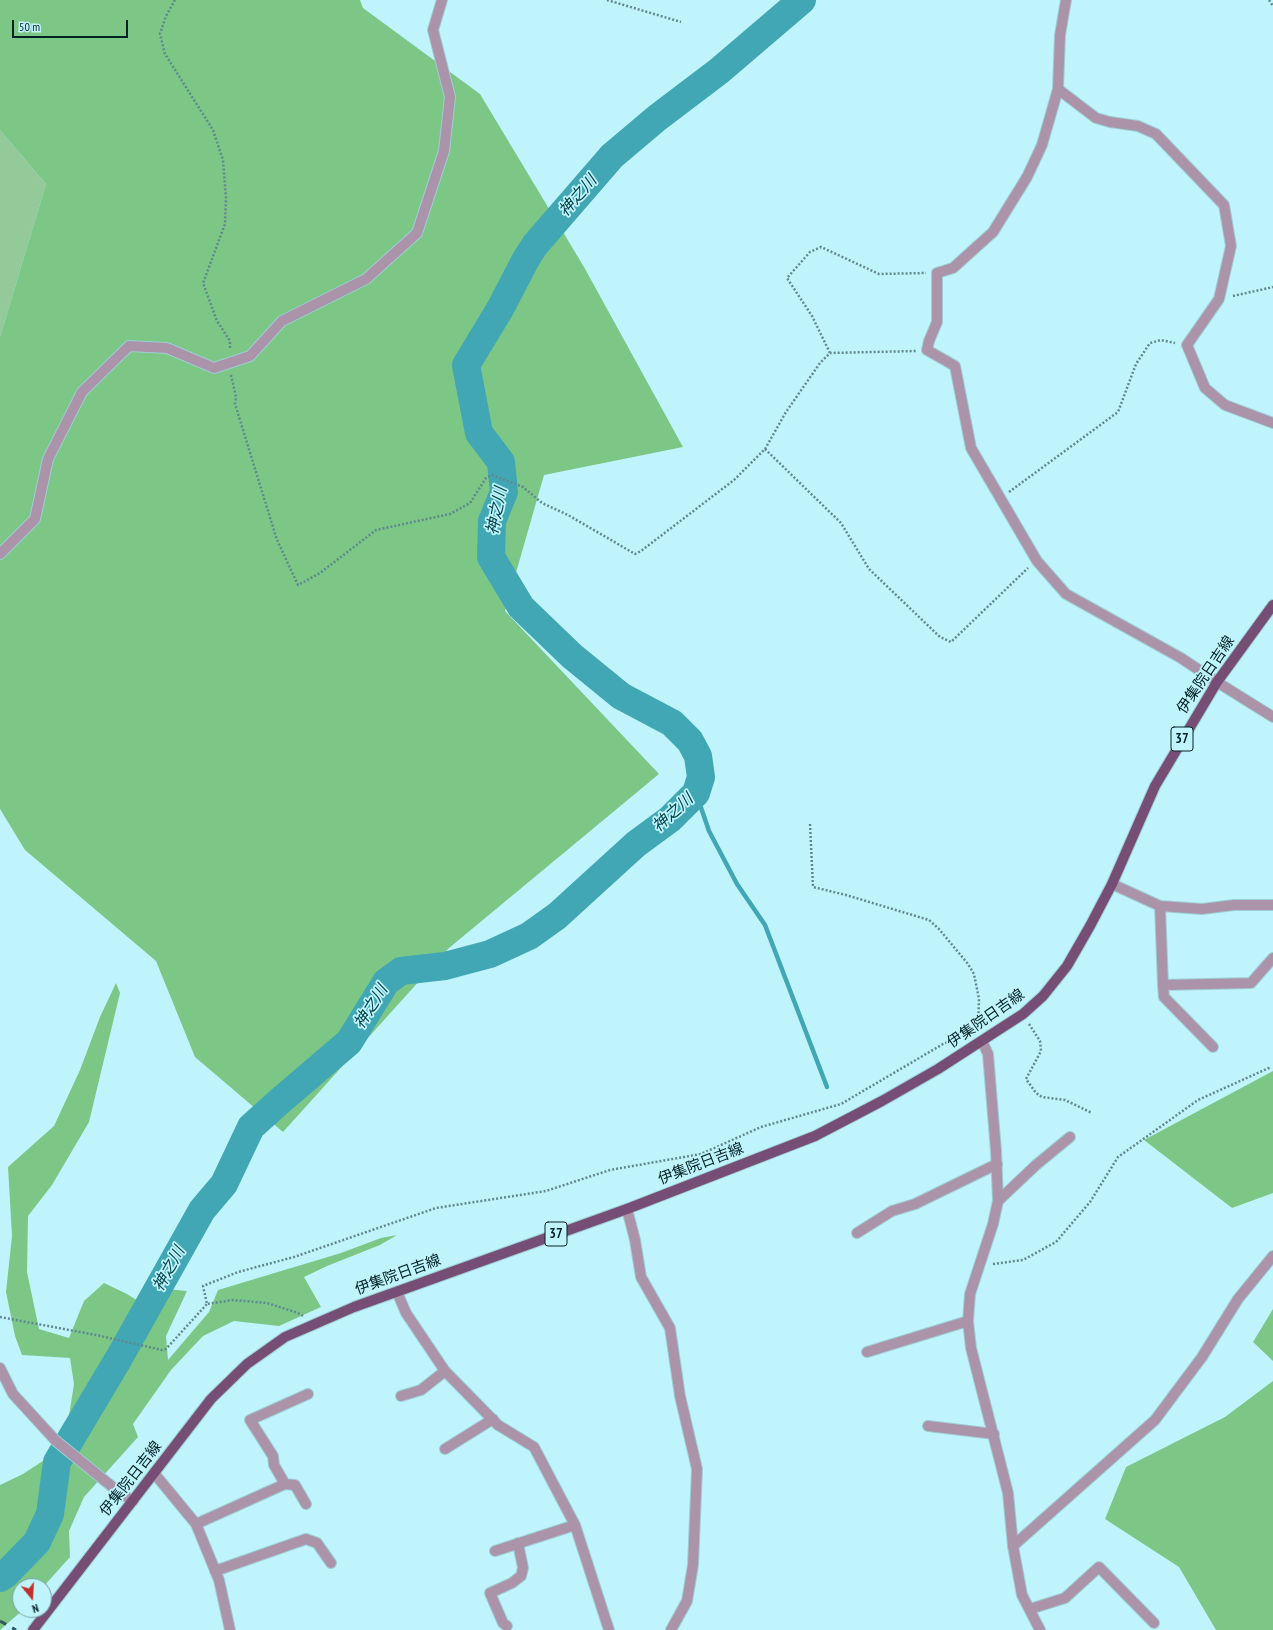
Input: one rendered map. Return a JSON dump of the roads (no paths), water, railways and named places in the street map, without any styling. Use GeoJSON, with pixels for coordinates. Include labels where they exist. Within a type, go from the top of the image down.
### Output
{"type":"FeatureCollection","features":[{"type":"Feature","properties":{"kind":"main road","name":"伊集院日吉線"},"geometry":{"type":"LineString","coordinates":[[33,1630],[211,1400],[246,1364],[286,1337],[354,1307],[627,1209],[815,1136],[882,1101],[938,1069],[1023,1014],[1043,996],[1067,966],[1112,884],[1155,786],[1217,682],[1273,605]]}},
{"type":"Feature","properties":{"kind":"street"},"geometry":{"type":"LineString","coordinates":[[0,554],[35,519],[48,459],[82,392],[129,346],[167,348],[214,368],[250,356],[282,321],[366,279],[417,233],[444,150],[450,97],[433,30],[442,0]]}},
{"type":"Feature","properties":{"kind":"street"},"geometry":{"type":"LineString","coordinates":[[1066,0],[1060,35],[1058,89],[1042,145],[1027,177],[992,232],[954,268],[937,273],[937,322],[927,350],[955,366],[971,448],[1037,560],[1066,594],[1181,658],[1273,717]]}},
{"type":"Feature","properties":{"kind":"street"},"geometry":{"type":"LineString","coordinates":[[1058,89],[1096,118],[1110,122],[1138,126],[1156,134],[1224,205],[1231,246],[1219,300],[1187,345],[1205,388],[1226,405],[1273,422]]}},
{"type":"Feature","properties":{"kind":"street"},"geometry":{"type":"LineString","coordinates":[[1112,884],[1160,906],[1202,909],[1234,905],[1273,905]]}},
{"type":"Feature","properties":{"kind":"street"},"geometry":{"type":"LineString","coordinates":[[1160,906],[1164,997],[1213,1047]]}},
{"type":"Feature","properties":{"kind":"street"},"geometry":{"type":"LineString","coordinates":[[1163,985],[1251,983],[1273,958]]}},
{"type":"Feature","properties":{"kind":"street"},"geometry":{"type":"LineString","coordinates":[[982,1041],[988,1054],[997,1164],[998,1201],[993,1224],[970,1294],[968,1321],[971,1348],[1008,1493],[1013,1546],[1022,1595],[1040,1630]]}},
{"type":"Feature","properties":{"kind":"street"},"geometry":{"type":"LineString","coordinates":[[998,1201],[1036,1165],[1070,1137]]}},
{"type":"Feature","properties":{"kind":"street"},"geometry":{"type":"LineString","coordinates":[[857,1234],[892,1211],[915,1204],[997,1164]]}},
{"type":"Feature","properties":{"kind":"street"},"geometry":{"type":"LineString","coordinates":[[627,1209],[635,1240],[641,1277],[670,1328],[680,1396],[697,1469],[693,1565],[687,1601],[671,1630]]}},
{"type":"Feature","properties":{"kind":"street"},"geometry":{"type":"LineString","coordinates":[[1013,1546],[1155,1420],[1202,1357],[1238,1299],[1273,1256]]}},
{"type":"Feature","properties":{"kind":"street"},"geometry":{"type":"LineString","coordinates":[[397,1292],[406,1313],[444,1371],[498,1425],[534,1447],[575,1525],[609,1630]]}},
{"type":"Feature","properties":{"kind":"street"},"geometry":{"type":"LineString","coordinates":[[867,1352],[968,1321]]}},
{"type":"Feature","properties":{"kind":"street"},"geometry":{"type":"LineString","coordinates":[[0,1368],[13,1394],[56,1441],[133,1501]]}},
{"type":"Feature","properties":{"kind":"street"},"geometry":{"type":"LineString","coordinates":[[401,1396],[421,1390],[444,1371]]}},
{"type":"Feature","properties":{"kind":"street"},"geometry":{"type":"LineString","coordinates":[[285,1484],[274,1465],[273,1456],[250,1420],[308,1394]]}},
{"type":"Feature","properties":{"kind":"street"},"geometry":{"type":"LineString","coordinates":[[445,1449],[492,1419]]}},
{"type":"Feature","properties":{"kind":"street"},"geometry":{"type":"LineString","coordinates":[[928,1426],[994,1434]]}},
{"type":"Feature","properties":{"kind":"street"},"geometry":{"type":"LineString","coordinates":[[154,1472],[196,1524],[219,1580],[230,1630]]}},
{"type":"Feature","properties":{"kind":"street"},"geometry":{"type":"LineString","coordinates":[[196,1524],[285,1484],[295,1484],[306,1504]]}},
{"type":"Feature","properties":{"kind":"street"},"geometry":{"type":"LineString","coordinates":[[495,1551],[575,1525]]}},
{"type":"Feature","properties":{"kind":"street"},"geometry":{"type":"LineString","coordinates":[[215,1571],[306,1538],[317,1543],[330,1563]]}},
{"type":"Feature","properties":{"kind":"street"},"geometry":{"type":"LineString","coordinates":[[507,1626],[503,1623],[490,1593],[512,1583],[521,1576],[523,1568],[518,1543]]}},
{"type":"Feature","properties":{"kind":"street"},"geometry":{"type":"LineString","coordinates":[[1030,1609],[1065,1598],[1099,1567],[1154,1623]]}},
{"type":"Feature","properties":{"kind":"waterway","name":"神之川"},"geometry":{"type":"LineString","coordinates":[[0,1578],[6,1574],[37,1542],[50,1514],[57,1462],[119,1358],[202,1210],[224,1184],[251,1127],[349,1042],[386,982],[401,971],[445,966],[490,954],[529,936],[557,916],[636,844],[670,819],[696,793],[701,777],[698,756],[690,741],[672,723],[621,696],[572,656],[521,607],[491,557],[492,521],[504,492],[501,462],[479,433],[466,365],[500,309],[535,245],[612,156],[657,118],[719,71],[802,0]]}},
{"type":"Feature","properties":{"kind":"waterway"},"geometry":{"type":"LineString","coordinates":[[696,793],[709,831],[737,884],[765,925],[827,1087]]}},
{"type":"Feature","properties":{"kind":"railway"},"geometry":{"type":"LineString","coordinates":[[0,1621],[16,1630]]}}]}
